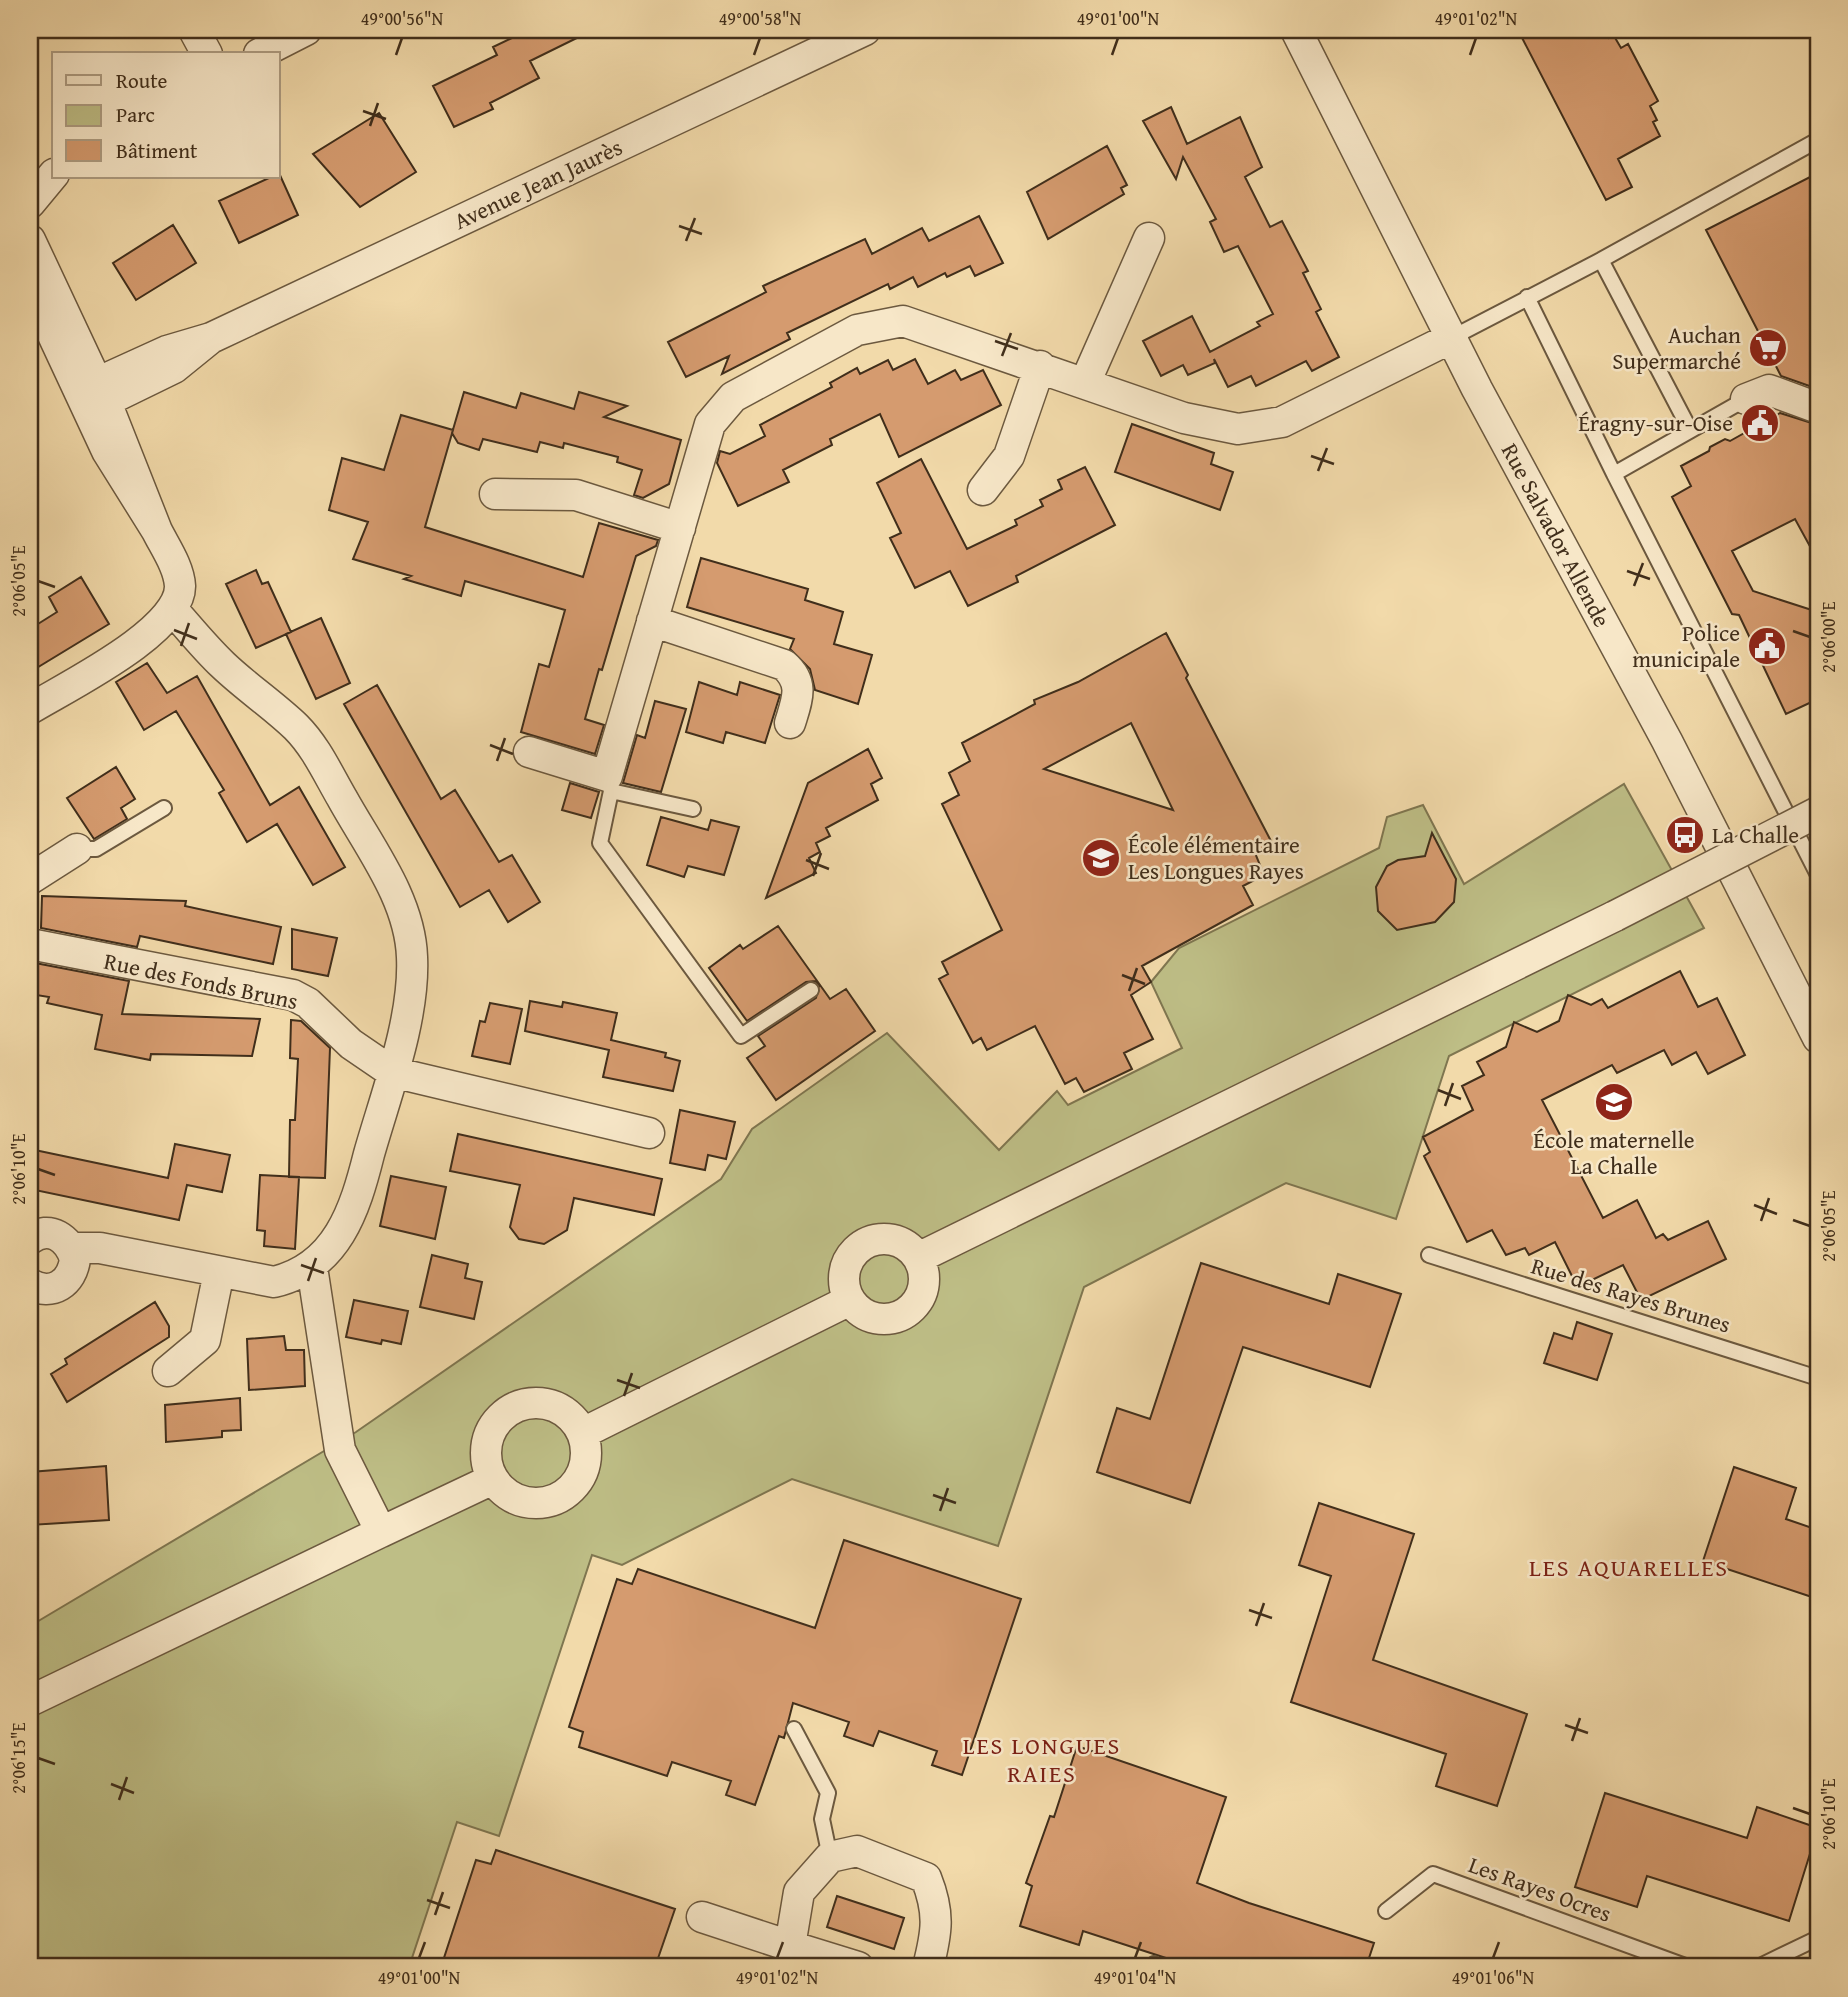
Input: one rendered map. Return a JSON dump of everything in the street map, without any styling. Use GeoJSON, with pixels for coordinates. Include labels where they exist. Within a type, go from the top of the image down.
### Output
{"type":"FeatureCollection","features":[{"type":"Feature","properties":{"kind":"street"},"geometry":{"type":"LineString","coordinates":[[194,30],[205,52]]}},
{"type":"Feature","properties":{"kind":"street"},"geometry":{"type":"LineString","coordinates":[[263,52],[306,30]]}},
{"type":"Feature","properties":{"kind":"street","name":"Avenue Jean Jaurès"},"geometry":{"type":"LineString","coordinates":[[92,395],[174,368],[212,338],[865,30]]}},
{"type":"Feature","properties":{"kind":"street","name":"Rue Salvador Allende"},"geometry":{"type":"LineString","coordinates":[[1296,30],[1484,402],[1667,741],[1818,1038]]}},
{"type":"Feature","properties":{"kind":"street"},"geometry":{"type":"LineString","coordinates":[[30,171],[52,162]]}},
{"type":"Feature","properties":{"kind":"street"},"geometry":{"type":"LineString","coordinates":[[30,203],[52,176]]}},
{"type":"Feature","properties":{"kind":"street"},"geometry":{"type":"LineString","coordinates":[[1086,383],[1149,238]]}},
{"type":"Feature","properties":{"kind":"street"},"geometry":{"type":"LineString","coordinates":[[30,240],[92,395],[107,451],[158,531],[178,577],[180,590],[173,610],[145,638],[30,709]]}},
{"type":"Feature","properties":{"kind":"street"},"geometry":{"type":"LineString","coordinates":[[30,286],[92,395]]}},
{"type":"Feature","properties":{"kind":"street"},"geometry":{"type":"LineString","coordinates":[[529,752],[609,783],[652,621],[710,424],[733,397],[857,330],[903,321],[1206,423],[1238,429],[1268,426],[1298,415],[1381,370],[1453,337]]}},
{"type":"Feature","properties":{"kind":"street"},"geometry":{"type":"LineString","coordinates":[[983,490],[1009,456],[1040,366]]}},
{"type":"Feature","properties":{"kind":"street"},"geometry":{"type":"LineString","coordinates":[[1746,399],[1769,390],[1818,408]]}},
{"type":"Feature","properties":{"kind":"street"},"geometry":{"type":"LineString","coordinates":[[495,494],[576,495],[680,528]]}},
{"type":"Feature","properties":{"kind":"street"},"geometry":{"type":"LineString","coordinates":[[72,1248],[100,1248],[274,1282],[294,1277],[312,1267],[332,1247],[358,1198],[406,1016],[412,957],[404,915],[389,881],[313,747],[296,727],[221,664],[173,610]]}},
{"type":"Feature","properties":{"kind":"street"},"geometry":{"type":"LineString","coordinates":[[652,621],[784,665],[796,675],[799,693],[790,723]]}},
{"type":"Feature","properties":{"kind":"street"},"geometry":{"type":"LineString","coordinates":[[918,1258],[1615,916],[1818,812]]}},
{"type":"Feature","properties":{"kind":"street"},"geometry":{"type":"LineString","coordinates":[[30,879],[76,849]]}},
{"type":"Feature","properties":{"kind":"street","name":"Rue des Fonds Bruns"},"geometry":{"type":"LineString","coordinates":[[30,944],[293,995],[308,1003],[351,1044],[391,1072],[649,1133]]}},
{"type":"Feature","properties":{"kind":"street"},"geometry":{"type":"LineString","coordinates":[[31,1235],[56,1234],[72,1248],[75,1259],[68,1280],[49,1290],[32,1291]]}},
{"type":"Feature","properties":{"kind":"street"},"geometry":{"type":"LineString","coordinates":[[887,1239],[909,1247],[918,1258],[923,1273],[923,1287],[906,1313],[891,1319],[876,1319],[863,1314],[850,1300],[844,1280],[846,1267],[862,1245],[887,1239]]}},
{"type":"Feature","properties":{"kind":"street"},"geometry":{"type":"LineString","coordinates":[[312,1267],[340,1450],[381,1532]]}},
{"type":"Feature","properties":{"kind":"street"},"geometry":{"type":"LineString","coordinates":[[168,1371],[205,1340],[219,1272]]}},
{"type":"Feature","properties":{"kind":"street"},"geometry":{"type":"LineString","coordinates":[[583,1433],[850,1300]]}},
{"type":"Feature","properties":{"kind":"street"},"geometry":{"type":"LineString","coordinates":[[547,1403],[568,1414],[583,1433],[586,1452],[583,1470],[574,1486],[559,1498],[541,1503],[522,1501],[506,1493],[493,1479],[486,1457],[489,1434],[503,1415],[513,1409],[524,1404],[547,1403]]}},
{"type":"Feature","properties":{"kind":"street"},"geometry":{"type":"LineString","coordinates":[[30,1701],[493,1479]]}},
{"type":"Feature","properties":{"kind":"street"},"geometry":{"type":"LineString","coordinates":[[790,1945],[799,1892],[831,1857],[857,1851],[926,1878],[937,1904],[936,1935],[928,1967]]}},
{"type":"Feature","properties":{"kind":"street"},"geometry":{"type":"LineString","coordinates":[[702,1917],[858,1967]]}},
{"type":"Feature","properties":{"kind":"lane"},"geometry":{"type":"LineString","coordinates":[[1453,337],[1601,260],[1818,140]]}},
{"type":"Feature","properties":{"kind":"lane"},"geometry":{"type":"LineString","coordinates":[[1601,260],[1690,430]]}},
{"type":"Feature","properties":{"kind":"lane"},"geometry":{"type":"LineString","coordinates":[[1527,297],[1818,875]]}},
{"type":"Feature","properties":{"kind":"lane"},"geometry":{"type":"LineString","coordinates":[[1614,474],[1746,399]]}},
{"type":"Feature","properties":{"kind":"lane"},"geometry":{"type":"LineString","coordinates":[[693,808],[609,783],[600,843],[741,1036],[811,990]]}},
{"type":"Feature","properties":{"kind":"lane"},"geometry":{"type":"LineString","coordinates":[[76,849],[96,849],[164,808]]}},
{"type":"Feature","properties":{"kind":"lane","name":"Rue des Rayes Brunes"},"geometry":{"type":"LineString","coordinates":[[1429,1255],[1818,1378]]}},
{"type":"Feature","properties":{"kind":"lane"},"geometry":{"type":"LineString","coordinates":[[794,1729],[828,1793],[822,1819],[831,1857]]}},
{"type":"Feature","properties":{"kind":"lane","name":"Les Rayes Ocres"},"geometry":{"type":"LineString","coordinates":[[1386,1911],[1433,1874],[1688,1967]]}},
{"type":"Feature","properties":{"kind":"lane"},"geometry":{"type":"LineString","coordinates":[[1758,1967],[1818,1938]]}},
{"type":"Feature","properties":{"kind":"green space"},"geometry":{"type":"Polygon","coordinates":[[[1624,784],[1704,928],[1449,1056],[1396,1219],[1286,1183],[1084,1287],[998,1546],[792,1479],[622,1565],[592,1555],[499,1836],[457,1822],[409,1967],[30,1967],[30,1626],[356,1432],[721,1179],[752,1129],[887,1033],[999,1150],[1057,1091],[1068,1105],[1182,1048],[1151,982],[1179,948],[1379,848],[1387,817],[1423,805],[1464,884],[1624,784]]]}},
{"type":"Feature","properties":{"kind":"building"},"geometry":{"type":"Polygon","coordinates":[[[529,30],[593,30],[530,61],[539,78],[490,103],[493,109],[454,127],[433,86],[497,55],[493,47],[529,30]]]}},
{"type":"Feature","properties":{"kind":"building"},"geometry":{"type":"Polygon","coordinates":[[[1518,30],[1604,30],[1609,38],[1614,36],[1621,48],[1628,44],[1658,101],[1650,106],[1657,120],[1653,122],[1660,136],[1618,159],[1632,187],[1606,200],[1518,30]]]}},
{"type":"Feature","properties":{"kind":"building"},"geometry":{"type":"Polygon","coordinates":[[[1171,107],[1187,144],[1240,117],[1262,167],[1245,177],[1270,227],[1282,221],[1308,271],[1303,273],[1321,309],[1316,312],[1339,357],[1312,371],[1306,361],[1256,386],[1251,376],[1228,387],[1214,359],[1215,363],[1188,375],[1183,365],[1161,376],[1143,341],[1192,316],[1210,352],[1260,326],[1257,322],[1273,314],[1238,246],[1224,252],[1210,222],[1216,219],[1183,157],[1176,179],[1143,121],[1171,107]]]}},
{"type":"Feature","properties":{"kind":"building"},"geometry":{"type":"Polygon","coordinates":[[[379,113],[416,172],[360,207],[313,154],[379,113]]]}},
{"type":"Feature","properties":{"kind":"building"},"geometry":{"type":"Polygon","coordinates":[[[1107,146],[1127,185],[1121,188],[1124,194],[1048,239],[1027,192],[1107,146]]]}},
{"type":"Feature","properties":{"kind":"building"},"geometry":{"type":"Polygon","coordinates":[[[1818,173],[1818,389],[1781,376],[1706,230],[1818,173]]]}},
{"type":"Feature","properties":{"kind":"building"},"geometry":{"type":"Polygon","coordinates":[[[280,175],[298,215],[239,243],[219,201],[269,178],[280,178],[280,175]]]}},
{"type":"Feature","properties":{"kind":"building"},"geometry":{"type":"Polygon","coordinates":[[[979,216],[1003,263],[975,276],[970,266],[947,277],[945,273],[918,287],[913,277],[890,289],[888,284],[787,333],[790,339],[722,374],[729,356],[686,377],[668,342],[766,292],[763,286],[865,239],[872,254],[922,228],[929,241],[979,216]]]}},
{"type":"Feature","properties":{"kind":"building"},"geometry":{"type":"Polygon","coordinates":[[[173,225],[196,263],[136,300],[113,263],[173,225]]]}},
{"type":"Feature","properties":{"kind":"building"},"geometry":{"type":"Polygon","coordinates":[[[915,359],[928,384],[955,370],[961,380],[983,370],[1001,405],[899,457],[880,414],[830,439],[832,445],[783,470],[789,482],[738,506],[717,463],[720,451],[730,454],[765,436],[760,425],[832,387],[830,383],[857,368],[860,374],[888,360],[893,370],[915,359]]]}},
{"type":"Feature","properties":{"kind":"building"},"geometry":{"type":"Polygon","coordinates":[[[464,392],[516,408],[521,393],[574,409],[579,392],[627,406],[604,417],[681,440],[669,484],[643,498],[634,495],[642,470],[617,462],[618,457],[564,443],[563,448],[540,442],[537,452],[483,439],[479,450],[458,443],[452,433],[464,392]]]}},
{"type":"Feature","properties":{"kind":"building"},"geometry":{"type":"Polygon","coordinates":[[[1780,413],[1818,425],[1818,561],[1795,519],[1732,551],[1753,591],[1818,612],[1818,699],[1786,714],[1739,615],[1732,614],[1672,497],[1691,486],[1681,466],[1709,451],[1710,447],[1725,439],[1730,441],[1780,413]]]}},
{"type":"Feature","properties":{"kind":"building"},"geometry":{"type":"Polygon","coordinates":[[[401,415],[453,430],[425,527],[583,577],[599,523],[658,540],[656,546],[636,556],[602,670],[599,669],[585,719],[604,725],[595,754],[521,732],[539,664],[549,667],[565,610],[465,581],[461,596],[404,579],[411,576],[353,559],[368,522],[329,510],[342,458],[384,470],[401,415]]]}},
{"type":"Feature","properties":{"kind":"building"},"geometry":{"type":"Polygon","coordinates":[[[1132,424],[1214,453],[1211,464],[1233,472],[1220,510],[1115,472],[1132,424]]]}},
{"type":"Feature","properties":{"kind":"building"},"geometry":{"type":"Polygon","coordinates":[[[921,459],[967,549],[1017,525],[1015,520],[1043,506],[1040,500],[1062,489],[1058,480],[1085,467],[1115,525],[1016,576],[1018,582],[968,606],[950,571],[915,588],[890,538],[901,533],[877,483],[921,459]]]}},
{"type":"Feature","properties":{"kind":"building"},"geometry":{"type":"Polygon","coordinates":[[[701,558],[808,589],[805,600],[843,612],[834,644],[872,655],[858,704],[815,690],[810,669],[790,649],[794,639],[687,607],[701,558]]]}},
{"type":"Feature","properties":{"kind":"building"},"geometry":{"type":"Polygon","coordinates":[[[256,570],[262,584],[268,582],[291,632],[256,648],[226,584],[256,570]]]}},
{"type":"Feature","properties":{"kind":"building"},"geometry":{"type":"Polygon","coordinates":[[[81,577],[109,624],[30,672],[30,629],[57,612],[49,597],[81,577]]]}},
{"type":"Feature","properties":{"kind":"building"},"geometry":{"type":"Polygon","coordinates":[[[321,618],[350,683],[316,699],[286,634],[321,618]]]}},
{"type":"Feature","properties":{"kind":"building"},"geometry":{"type":"Polygon","coordinates":[[[1166,633],[1188,675],[1186,678],[1272,843],[1255,853],[1264,875],[1243,886],[1253,905],[1142,966],[1151,982],[1131,995],[1153,1039],[1124,1053],[1132,1069],[1084,1092],[1076,1078],[1065,1084],[1035,1026],[987,1050],[981,1038],[973,1043],[939,979],[948,974],[942,962],[1002,930],[942,804],[959,795],[949,773],[970,761],[962,743],[1035,704],[1034,700],[1078,682],[1166,633]],[[1131,723],[1044,769],[1173,810],[1131,723]]]}},
{"type":"Feature","properties":{"kind":"building"},"geometry":{"type":"Polygon","coordinates":[[[147,663],[167,693],[197,676],[270,805],[299,787],[345,867],[313,885],[277,824],[247,842],[219,793],[224,790],[176,711],[144,730],[116,682],[147,663]]]}},
{"type":"Feature","properties":{"kind":"building"},"geometry":{"type":"Polygon","coordinates":[[[699,682],[737,695],[740,682],[780,695],[765,743],[726,732],[723,743],[686,732],[699,682]]]}},
{"type":"Feature","properties":{"kind":"building"},"geometry":{"type":"Polygon","coordinates":[[[377,685],[441,799],[455,790],[499,862],[512,855],[540,902],[508,922],[489,890],[460,907],[344,704],[377,685]]]}},
{"type":"Feature","properties":{"kind":"building"},"geometry":{"type":"Polygon","coordinates":[[[655,701],[686,709],[661,792],[623,783],[637,735],[645,738],[655,701]]]}},
{"type":"Feature","properties":{"kind":"building"},"geometry":{"type":"Polygon","coordinates":[[[868,749],[882,778],[871,784],[878,800],[826,828],[830,836],[816,843],[820,852],[809,858],[816,873],[766,898],[808,783],[868,749]]]}},
{"type":"Feature","properties":{"kind":"building"},"geometry":{"type":"Polygon","coordinates":[[[116,767],[135,799],[121,808],[127,819],[94,839],[67,798],[116,767]]]}},
{"type":"Feature","properties":{"kind":"building"},"geometry":{"type":"Polygon","coordinates":[[[570,783],[599,792],[591,818],[562,810],[570,783]]]}},
{"type":"Feature","properties":{"kind":"building"},"geometry":{"type":"Polygon","coordinates":[[[661,817],[708,830],[711,820],[739,827],[724,875],[688,866],[684,877],[647,865],[661,817]]]}},
{"type":"Feature","properties":{"kind":"building"},"geometry":{"type":"Polygon","coordinates":[[[1432,833],[1456,879],[1454,902],[1435,922],[1397,930],[1378,911],[1376,887],[1387,866],[1398,860],[1425,856],[1432,833]]]}},
{"type":"Feature","properties":{"kind":"building"},"geometry":{"type":"Polygon","coordinates":[[[42,896],[186,901],[185,906],[281,927],[273,964],[140,936],[137,947],[41,928],[42,896]]]}},
{"type":"Feature","properties":{"kind":"building"},"geometry":{"type":"Polygon","coordinates":[[[778,926],[830,999],[846,989],[875,1031],[776,1100],[747,1058],[765,1046],[758,1036],[816,998],[819,985],[815,981],[806,982],[747,1021],[709,968],[740,945],[743,949],[778,926]]]}},
{"type":"Feature","properties":{"kind":"building"},"geometry":{"type":"Polygon","coordinates":[[[292,929],[337,938],[328,976],[292,969],[292,929]]]}},
{"type":"Feature","properties":{"kind":"building"},"geometry":{"type":"Polygon","coordinates":[[[30,962],[129,981],[122,1014],[260,1019],[252,1056],[151,1054],[150,1060],[95,1049],[102,1015],[47,1003],[49,997],[30,994],[30,962]]]}},
{"type":"Feature","properties":{"kind":"building"},"geometry":{"type":"Polygon","coordinates":[[[1680,971],[1698,1007],[1717,998],[1745,1055],[1708,1074],[1696,1052],[1672,1065],[1664,1050],[1617,1073],[1612,1065],[1542,1100],[1603,1218],[1637,1200],[1656,1238],[1663,1234],[1668,1240],[1708,1221],[1726,1259],[1641,1300],[1623,1265],[1590,1281],[1573,1278],[1555,1242],[1529,1255],[1525,1248],[1506,1255],[1492,1230],[1467,1242],[1424,1156],[1430,1152],[1423,1137],[1473,1110],[1462,1086],[1484,1075],[1477,1062],[1506,1047],[1514,1022],[1537,1032],[1559,1021],[1568,995],[1591,1005],[1602,999],[1608,1008],[1680,971]]]}},
{"type":"Feature","properties":{"kind":"building"},"geometry":{"type":"Polygon","coordinates":[[[530,1001],[562,1007],[563,1002],[617,1013],[611,1040],[666,1053],[665,1057],[680,1061],[673,1091],[603,1077],[609,1050],[525,1031],[530,1001]]]}},
{"type":"Feature","properties":{"kind":"building"},"geometry":{"type":"Polygon","coordinates":[[[490,1003],[522,1009],[510,1064],[472,1056],[480,1021],[485,1022],[490,1003]]]}},
{"type":"Feature","properties":{"kind":"building"},"geometry":{"type":"Polygon","coordinates":[[[291,1020],[301,1021],[330,1048],[325,1178],[289,1177],[290,1120],[295,1120],[298,1059],[290,1058],[291,1020]]]}},
{"type":"Feature","properties":{"kind":"building"},"geometry":{"type":"Polygon","coordinates":[[[680,1110],[735,1122],[726,1159],[708,1155],[705,1170],[670,1163],[680,1110]]]}},
{"type":"Feature","properties":{"kind":"building"},"geometry":{"type":"Polygon","coordinates":[[[458,1134],[662,1179],[654,1215],[574,1198],[567,1230],[544,1244],[519,1239],[510,1227],[520,1185],[450,1171],[458,1134]]]}},
{"type":"Feature","properties":{"kind":"building"},"geometry":{"type":"Polygon","coordinates":[[[175,1144],[230,1155],[222,1192],[187,1185],[179,1220],[30,1189],[30,1149],[168,1178],[175,1144]]]}},
{"type":"Feature","properties":{"kind":"building"},"geometry":{"type":"Polygon","coordinates":[[[260,1175],[299,1177],[295,1249],[264,1246],[265,1231],[257,1230],[260,1175]]]}},
{"type":"Feature","properties":{"kind":"building"},"geometry":{"type":"Polygon","coordinates":[[[391,1176],[446,1187],[435,1239],[380,1226],[391,1176]]]}},
{"type":"Feature","properties":{"kind":"building"},"geometry":{"type":"Polygon","coordinates":[[[432,1255],[468,1264],[465,1278],[482,1282],[474,1319],[420,1307],[432,1255]]]}},
{"type":"Feature","properties":{"kind":"building"},"geometry":{"type":"Polygon","coordinates":[[[1201,1263],[1329,1304],[1338,1274],[1401,1294],[1370,1387],[1243,1347],[1190,1503],[1097,1472],[1117,1408],[1150,1419],[1201,1263]]]}},
{"type":"Feature","properties":{"kind":"building"},"geometry":{"type":"Polygon","coordinates":[[[354,1300],[408,1311],[401,1344],[382,1340],[381,1344],[346,1337],[354,1300]]]}},
{"type":"Feature","properties":{"kind":"building"},"geometry":{"type":"Polygon","coordinates":[[[155,1302],[169,1326],[169,1337],[67,1402],[51,1374],[67,1364],[65,1359],[155,1302]]]}},
{"type":"Feature","properties":{"kind":"building"},"geometry":{"type":"Polygon","coordinates":[[[1577,1322],[1612,1334],[1597,1380],[1544,1363],[1554,1333],[1572,1339],[1577,1322]]]}},
{"type":"Feature","properties":{"kind":"building"},"geometry":{"type":"Polygon","coordinates":[[[284,1336],[286,1350],[304,1350],[305,1386],[249,1390],[247,1339],[284,1336]]]}},
{"type":"Feature","properties":{"kind":"building"},"geometry":{"type":"Polygon","coordinates":[[[240,1398],[241,1430],[222,1431],[222,1437],[166,1442],[165,1405],[240,1398]]]}},
{"type":"Feature","properties":{"kind":"building"},"geometry":{"type":"Polygon","coordinates":[[[106,1466],[109,1520],[30,1525],[30,1472],[106,1466]]]}},
{"type":"Feature","properties":{"kind":"building"},"geometry":{"type":"Polygon","coordinates":[[[1734,1467],[1796,1488],[1786,1519],[1818,1530],[1818,1599],[1703,1561],[1734,1467]]]}},
{"type":"Feature","properties":{"kind":"building"},"geometry":{"type":"Polygon","coordinates":[[[1319,1503],[1414,1534],[1373,1660],[1527,1714],[1497,1806],[1436,1786],[1446,1754],[1291,1702],[1331,1576],[1299,1565],[1319,1503]]]}},
{"type":"Feature","properties":{"kind":"building"},"geometry":{"type":"Polygon","coordinates":[[[844,1540],[1021,1599],[962,1775],[932,1765],[937,1751],[879,1731],[873,1746],[844,1736],[849,1722],[793,1703],[784,1738],[779,1736],[755,1805],[726,1795],[731,1781],[672,1762],[667,1776],[579,1747],[583,1732],[569,1727],[617,1579],[632,1584],[638,1569],[815,1628],[844,1540]]]}},
{"type":"Feature","properties":{"kind":"building"},"geometry":{"type":"Polygon","coordinates":[[[1077,1746],[1226,1797],[1197,1883],[1249,1903],[1374,1943],[1366,1967],[1170,1967],[1172,1960],[1083,1931],[1079,1945],[1020,1926],[1032,1886],[1026,1883],[1050,1816],[1054,1817],[1077,1746]]]}},
{"type":"Feature","properties":{"kind":"building"},"geometry":{"type":"Polygon","coordinates":[[[1605,1793],[1747,1838],[1757,1807],[1818,1828],[1789,1921],[1647,1876],[1637,1907],[1575,1887],[1605,1793]]]}},
{"type":"Feature","properties":{"kind":"building"},"geometry":{"type":"Polygon","coordinates":[[[496,1850],[675,1909],[655,1967],[441,1967],[476,1860],[491,1864],[496,1850]]]}},
{"type":"Feature","properties":{"kind":"building"},"geometry":{"type":"Polygon","coordinates":[[[837,1896],[904,1918],[894,1949],[827,1927],[837,1896]]]}},
{"type":"Feature","properties":{"kind":"place","name":"Auchan Supermarché"},"geometry":{"type":"Point","coordinates":[1768,348]}},
{"type":"Feature","properties":{"kind":"place","name":"Éragny-sur-Oise"},"geometry":{"type":"Point","coordinates":[1760,423]}},
{"type":"Feature","properties":{"kind":"place","name":"Police municipale"},"geometry":{"type":"Point","coordinates":[1767,646]}},
{"type":"Feature","properties":{"kind":"place","name":"La Challe"},"geometry":{"type":"Point","coordinates":[1685,835]}},
{"type":"Feature","properties":{"kind":"place","name":"École élémentaire Les Longues Rayes"},"geometry":{"type":"Point","coordinates":[1101,858]}},
{"type":"Feature","properties":{"kind":"place","name":"École maternelle La Challe"},"geometry":{"type":"Point","coordinates":[1614,1102]}},
{"type":"Feature","properties":{"kind":"district","name":"LES AQUARELLES"},"geometry":{"type":"Point","coordinates":[1629,1568]}},
{"type":"Feature","properties":{"kind":"district","name":"LES LONGUES RAIES"},"geometry":{"type":"Point","coordinates":[1042,1760]}}]}
